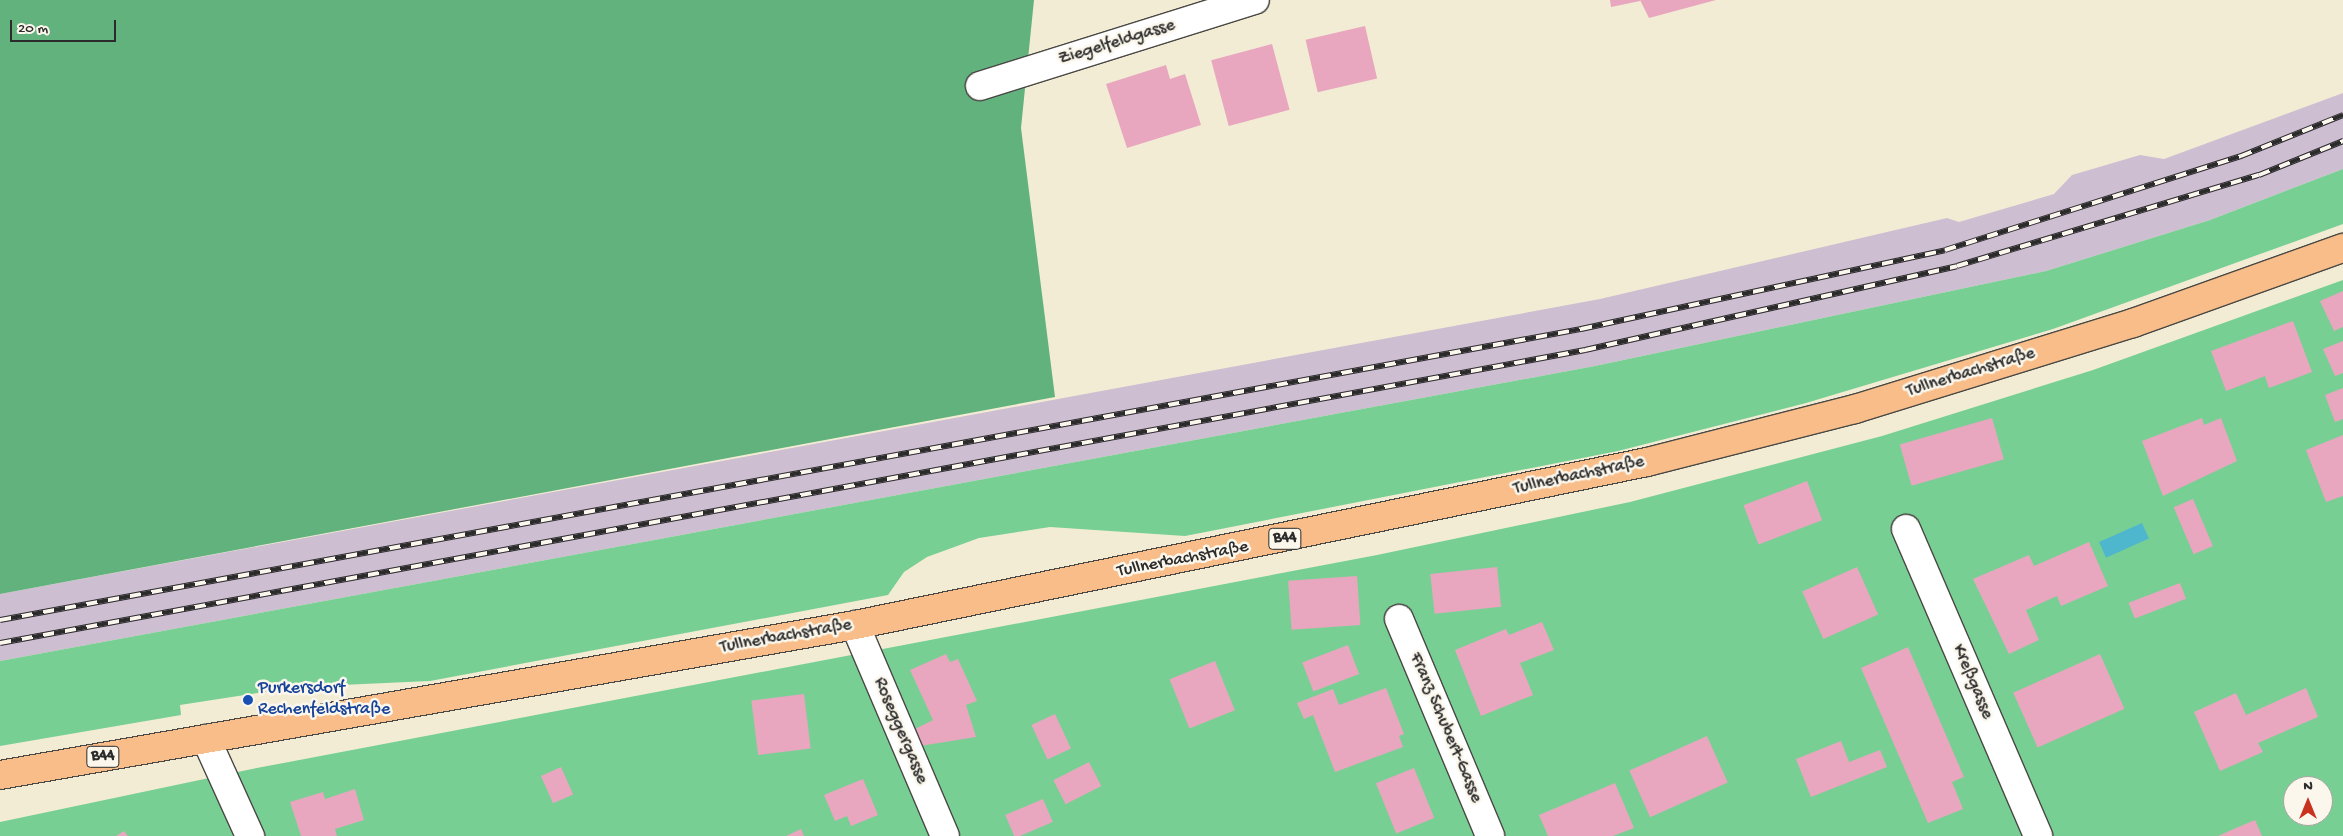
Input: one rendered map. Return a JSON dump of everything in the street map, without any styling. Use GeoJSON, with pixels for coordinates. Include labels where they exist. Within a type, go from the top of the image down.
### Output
{"type":"FeatureCollection","features":[{"type":"Feature","properties":{"kind":"main road","name":"Tullnerbachstraße"},"geometry":{"type":"LineString","coordinates":[[0,775],[855,625],[1362,524],[1675,455],[1855,409],[2133,323],[2343,248]]}},
{"type":"Feature","properties":{"kind":"street","name":"Ziegelfeldgasse"},"geometry":{"type":"LineString","coordinates":[[980,86],[1255,0]]}},
{"type":"Feature","properties":{"kind":"street","name":"Kreßgasse"},"geometry":{"type":"LineString","coordinates":[[1906,529],[2038,836]]}},
{"type":"Feature","properties":{"kind":"street","name":"Franz Schubert-Gasse"},"geometry":{"type":"LineString","coordinates":[[1399,619],[1490,836]]}},
{"type":"Feature","properties":{"kind":"street","name":"Roseggergasse"},"geometry":{"type":"LineString","coordinates":[[855,625],[945,836]]}},
{"type":"Feature","properties":{"kind":"street"},"geometry":{"type":"LineString","coordinates":[[206,738],[250,836]]}},
{"type":"Feature","properties":{"kind":"shaded area"},"geometry":{"type":"Polygon","coordinates":[[[2343,93],[2343,169],[2210,220],[2046,271],[1595,366],[0,661],[0,594],[1600,299],[1947,218],[1959,222],[2054,194],[2072,175],[2140,155],[2164,159],[2343,93]]]}},
{"type":"Feature","properties":{"kind":"green space"},"geometry":{"type":"Polygon","coordinates":[[[0,0],[1034,0],[1021,128],[1055,397],[0,594],[0,0]]]}},
{"type":"Feature","properties":{"kind":"green space"},"geometry":{"type":"Polygon","coordinates":[[[2343,169],[2343,224],[2053,329],[1806,403],[1618,451],[1185,536],[1050,527],[979,538],[927,557],[904,572],[888,595],[430,681],[297,687],[180,705],[181,715],[0,746],[0,661],[1595,366],[2046,271],[2210,220],[2343,169]]]}},
{"type":"Feature","properties":{"kind":"green space"},"geometry":{"type":"Polygon","coordinates":[[[2343,280],[2343,836],[0,836],[0,822],[252,769],[1377,555],[1630,502],[1882,436],[2093,370],[2343,280]]]}},
{"type":"Feature","properties":{"kind":"water"},"geometry":{"type":"Polygon","coordinates":[[[2142,523],[2149,539],[2106,558],[2099,542],[2142,523]]]}},
{"type":"Feature","properties":{"kind":"building"},"geometry":{"type":"Polygon","coordinates":[[[1610,0],[1640,0],[1640,1],[1611,7],[1610,0]]]}},
{"type":"Feature","properties":{"kind":"building"},"geometry":{"type":"Polygon","coordinates":[[[1640,0],[1716,0],[1649,18],[1640,0]]]}},
{"type":"Feature","properties":{"kind":"building"},"geometry":{"type":"Polygon","coordinates":[[[1365,26],[1377,79],[1318,92],[1306,40],[1365,26]]]}},
{"type":"Feature","properties":{"kind":"building"},"geometry":{"type":"Polygon","coordinates":[[[1272,44],[1290,110],[1229,126],[1211,60],[1272,44]]]}},
{"type":"Feature","properties":{"kind":"building"},"geometry":{"type":"Polygon","coordinates":[[[1166,65],[1170,79],[1185,74],[1201,125],[1127,148],[1106,84],[1166,65]]]}},
{"type":"Feature","properties":{"kind":"building"},"geometry":{"type":"Polygon","coordinates":[[[2343,291],[2343,327],[2334,331],[2320,301],[2343,291]]]}},
{"type":"Feature","properties":{"kind":"building"},"geometry":{"type":"Polygon","coordinates":[[[2293,321],[2312,372],[2269,388],[2265,376],[2226,391],[2211,351],[2293,321]]]}},
{"type":"Feature","properties":{"kind":"building"},"geometry":{"type":"Polygon","coordinates":[[[2343,341],[2343,373],[2335,376],[2323,349],[2343,341]]]}},
{"type":"Feature","properties":{"kind":"building"},"geometry":{"type":"Polygon","coordinates":[[[2343,388],[2343,419],[2335,422],[2325,395],[2343,388]]]}},
{"type":"Feature","properties":{"kind":"building"},"geometry":{"type":"Polygon","coordinates":[[[1992,418],[2004,459],[1912,486],[1900,444],[1992,418]]]}},
{"type":"Feature","properties":{"kind":"building"},"geometry":{"type":"Polygon","coordinates":[[[2202,418],[2204,425],[2221,418],[2237,461],[2163,496],[2142,441],[2202,418]]]}},
{"type":"Feature","properties":{"kind":"building"},"geometry":{"type":"Polygon","coordinates":[[[2343,435],[2343,496],[2326,502],[2306,450],[2343,435]]]}},
{"type":"Feature","properties":{"kind":"building"},"geometry":{"type":"Polygon","coordinates":[[[1807,481],[1822,520],[1759,545],[1744,505],[1807,481]]]}},
{"type":"Feature","properties":{"kind":"building"},"geometry":{"type":"Polygon","coordinates":[[[2193,499],[2213,546],[2194,554],[2174,507],[2193,499]]]}},
{"type":"Feature","properties":{"kind":"building"},"geometry":{"type":"Polygon","coordinates":[[[2089,542],[2108,586],[2061,606],[2057,596],[2026,610],[2039,640],[2009,654],[1973,579],[2029,555],[2034,566],[2089,542]]]}},
{"type":"Feature","properties":{"kind":"building"},"geometry":{"type":"Polygon","coordinates":[[[1497,567],[1501,607],[1435,614],[1430,574],[1497,567]]]}},
{"type":"Feature","properties":{"kind":"building"},"geometry":{"type":"Polygon","coordinates":[[[1857,567],[1878,615],[1823,639],[1802,591],[1857,567]]]}},
{"type":"Feature","properties":{"kind":"building"},"geometry":{"type":"Polygon","coordinates":[[[1357,576],[1360,625],[1292,630],[1288,581],[1357,576]]]}},
{"type":"Feature","properties":{"kind":"building"},"geometry":{"type":"Polygon","coordinates":[[[2180,583],[2186,599],[2135,619],[2129,603],[2180,583]]]}},
{"type":"Feature","properties":{"kind":"building"},"geometry":{"type":"Polygon","coordinates":[[[1542,622],[1554,650],[1520,663],[1533,695],[1481,716],[1455,650],[1506,629],[1509,635],[1542,622]]]}},
{"type":"Feature","properties":{"kind":"building"},"geometry":{"type":"Polygon","coordinates":[[[1348,645],[1359,674],[1313,692],[1302,663],[1348,645]]]}},
{"type":"Feature","properties":{"kind":"building"},"geometry":{"type":"Polygon","coordinates":[[[1908,647],[1964,777],[1952,782],[1963,809],[1928,823],[1861,668],[1908,647]]]}},
{"type":"Feature","properties":{"kind":"building"},"geometry":{"type":"Polygon","coordinates":[[[946,654],[950,662],[958,659],[977,701],[966,705],[976,737],[920,746],[913,730],[933,720],[910,670],[946,654]]]}},
{"type":"Feature","properties":{"kind":"building"},"geometry":{"type":"Polygon","coordinates":[[[2100,654],[2124,709],[2038,747],[2013,693],[2100,654]]]}},
{"type":"Feature","properties":{"kind":"building"},"geometry":{"type":"Polygon","coordinates":[[[1215,661],[1235,710],[1189,728],[1170,679],[1215,661]]]}},
{"type":"Feature","properties":{"kind":"building"},"geometry":{"type":"Polygon","coordinates":[[[1386,688],[1404,734],[1399,736],[1403,747],[1335,772],[1313,715],[1304,719],[1297,703],[1333,689],[1339,705],[1386,688]]]}},
{"type":"Feature","properties":{"kind":"building"},"geometry":{"type":"Polygon","coordinates":[[[2306,688],[2318,717],[2258,743],[2263,752],[2220,771],[2194,712],[2236,693],[2246,715],[2306,688]]]}},
{"type":"Feature","properties":{"kind":"building"},"geometry":{"type":"Polygon","coordinates":[[[804,694],[811,749],[758,755],[751,700],[804,694]]]}},
{"type":"Feature","properties":{"kind":"building"},"geometry":{"type":"Polygon","coordinates":[[[1055,714],[1071,748],[1047,759],[1031,725],[1055,714]]]}},
{"type":"Feature","properties":{"kind":"building"},"geometry":{"type":"Polygon","coordinates":[[[1707,736],[1728,783],[1650,817],[1629,771],[1707,736]]]}},
{"type":"Feature","properties":{"kind":"building"},"geometry":{"type":"Polygon","coordinates":[[[1841,741],[1849,762],[1880,750],[1887,767],[1811,797],[1796,759],[1841,741]]]}},
{"type":"Feature","properties":{"kind":"building"},"geometry":{"type":"Polygon","coordinates":[[[1089,762],[1101,786],[1066,804],[1053,780],[1089,762]]]}},
{"type":"Feature","properties":{"kind":"building"},"geometry":{"type":"Polygon","coordinates":[[[561,767],[573,794],[553,803],[541,776],[561,767]]]}},
{"type":"Feature","properties":{"kind":"building"},"geometry":{"type":"Polygon","coordinates":[[[1414,768],[1434,818],[1396,833],[1376,783],[1414,768]]]}},
{"type":"Feature","properties":{"kind":"building"},"geometry":{"type":"Polygon","coordinates":[[[863,779],[878,815],[851,826],[847,816],[835,821],[824,795],[863,779]]]}},
{"type":"Feature","properties":{"kind":"building"},"geometry":{"type":"Polygon","coordinates":[[[1615,783],[1634,828],[1613,836],[1548,836],[1539,815],[1615,783]]]}},
{"type":"Feature","properties":{"kind":"building"},"geometry":{"type":"Polygon","coordinates":[[[355,789],[364,820],[335,829],[337,836],[301,836],[290,802],[323,792],[325,799],[355,789]]]}},
{"type":"Feature","properties":{"kind":"building"},"geometry":{"type":"Polygon","coordinates":[[[1043,799],[1053,822],[1020,836],[1014,836],[1005,815],[1043,799]]]}},
{"type":"Feature","properties":{"kind":"building"},"geometry":{"type":"Polygon","coordinates":[[[2255,820],[2262,836],[2218,836],[2236,828],[2255,820]]]}},
{"type":"Feature","properties":{"kind":"building"},"geometry":{"type":"Polygon","coordinates":[[[801,829],[804,836],[786,836],[801,829]]]}},
{"type":"Feature","properties":{"kind":"building"},"geometry":{"type":"Polygon","coordinates":[[[124,831],[128,836],[116,836],[124,831]]]}},
{"type":"Feature","properties":{"kind":"railway"},"geometry":{"type":"LineString","coordinates":[[0,620],[1581,329],[1945,250],[2241,156],[2343,115]]}},
{"type":"Feature","properties":{"kind":"railway"},"geometry":{"type":"LineString","coordinates":[[0,643],[1585,350],[1957,266],[2259,175],[2343,141]]}},
{"type":"Feature","properties":{"kind":"place","name":"Purkersdorf Rechenfeldstraße"},"geometry":{"type":"Point","coordinates":[248,700]}}]}
